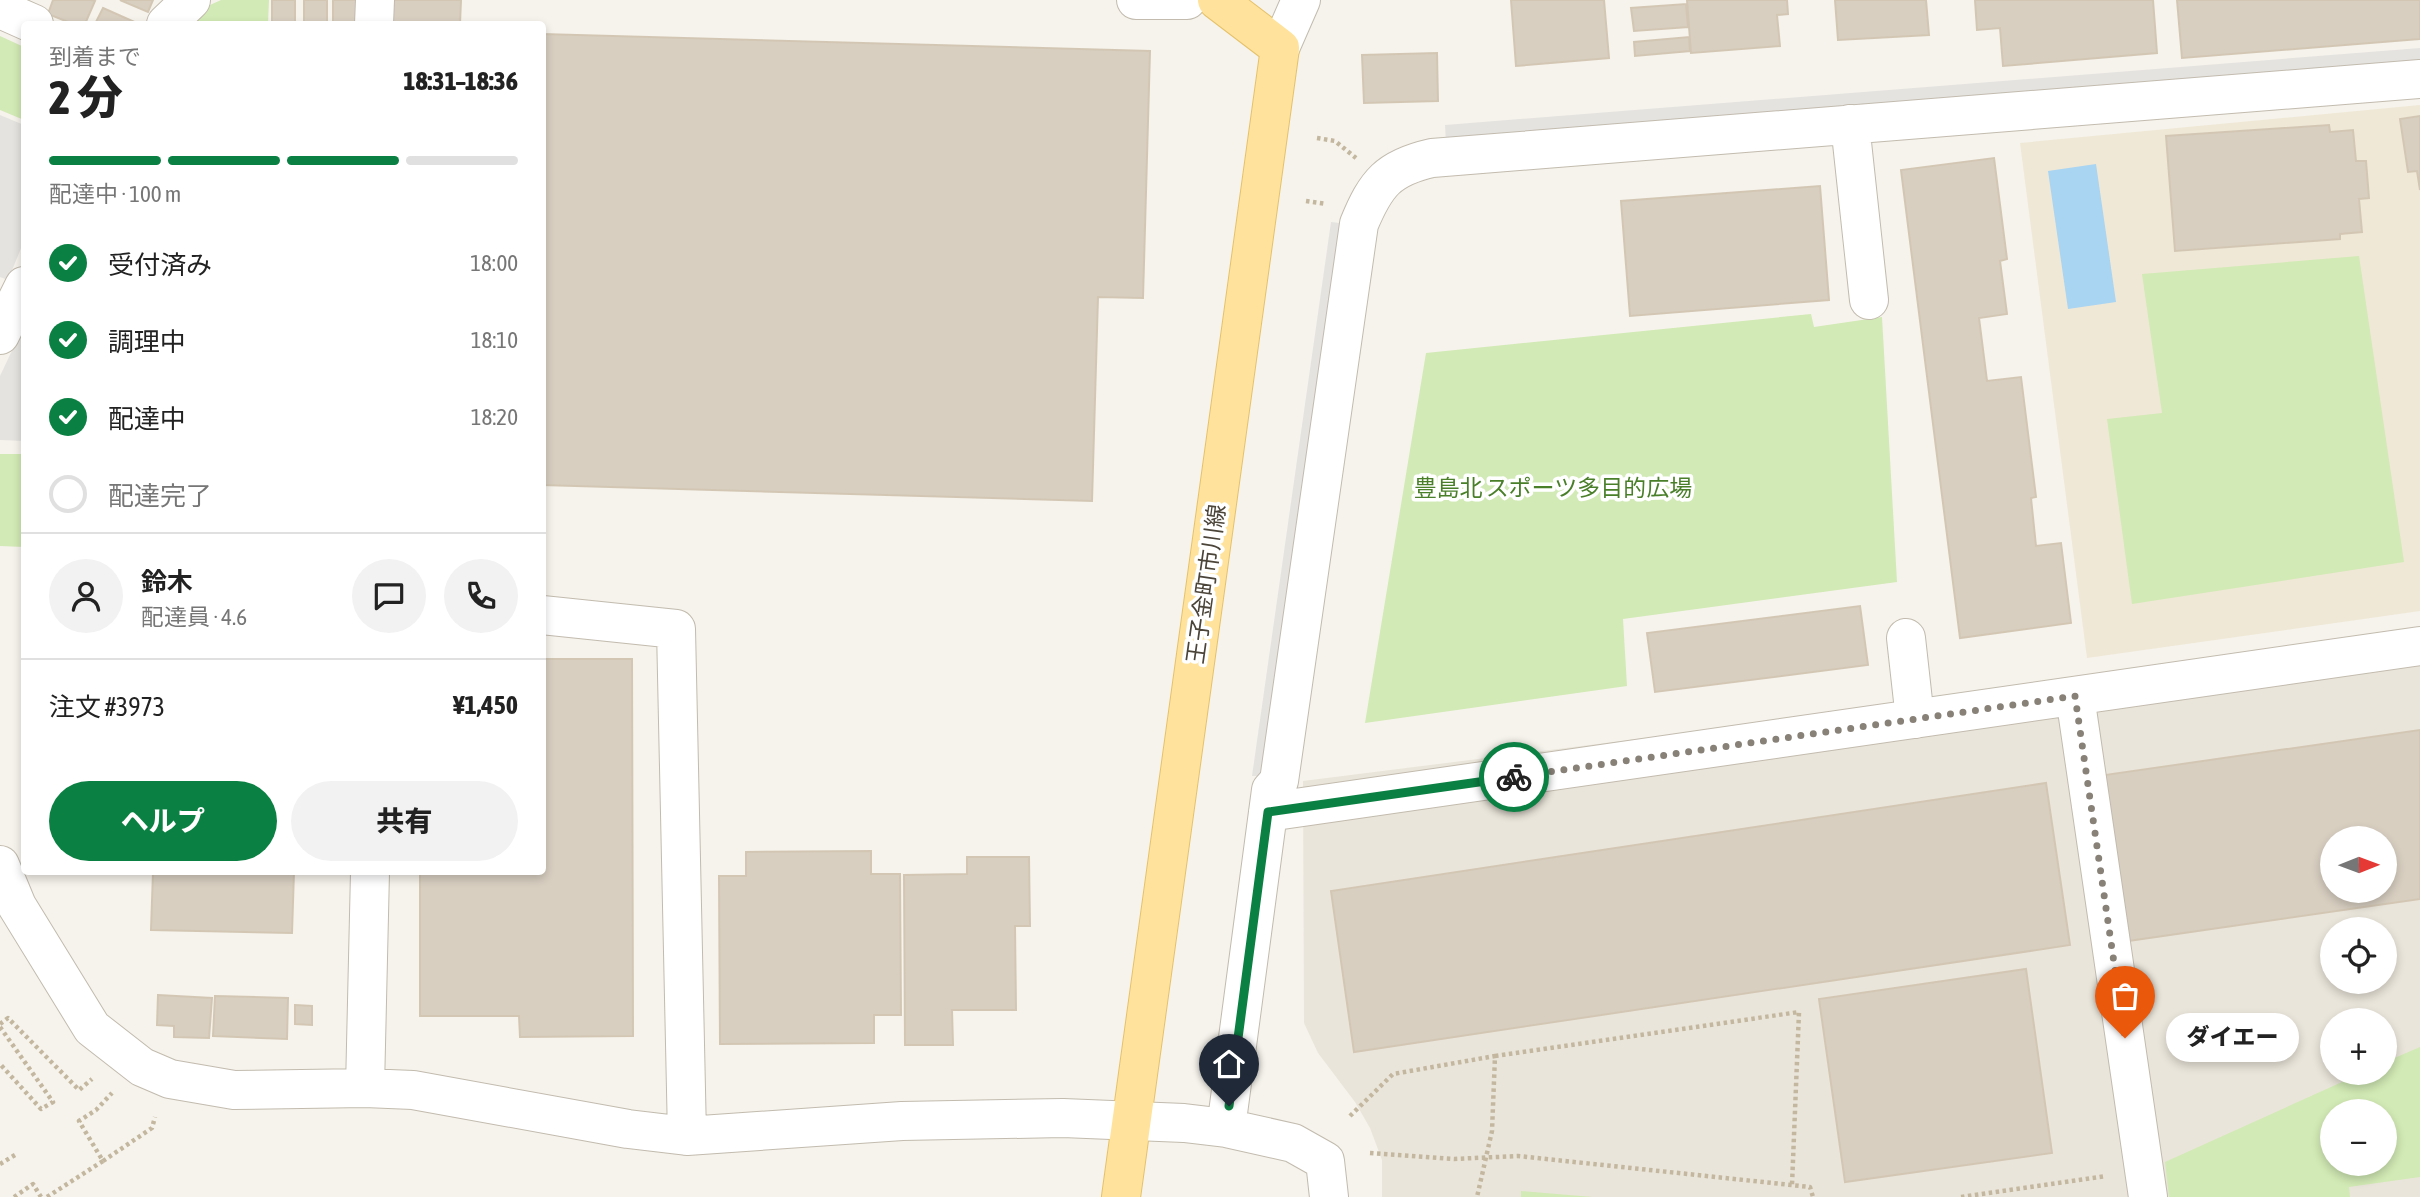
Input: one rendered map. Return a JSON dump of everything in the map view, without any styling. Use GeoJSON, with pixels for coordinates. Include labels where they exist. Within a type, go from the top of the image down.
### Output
{"type":"FeatureCollection","features":[{"type":"Feature","properties":{"kind":"main road"},"geometry":{"type":"LineString","coordinates":[[1217,0],[1280,48]]}},
{"type":"Feature","properties":{"kind":"main road","name":"王子金町市川線"},"geometry":{"type":"LineString","coordinates":[[1121,1197],[1280,48]]}},
{"type":"Feature","properties":{"kind":"street"},"geometry":{"type":"LineString","coordinates":[[169,21],[191,0]]}},
{"type":"Feature","properties":{"kind":"street"},"geometry":{"type":"LineString","coordinates":[[374,21],[375,0]]}},
{"type":"Feature","properties":{"kind":"street"},"geometry":{"type":"LineString","coordinates":[[1136,0],[1187,0]]}},
{"type":"Feature","properties":{"kind":"street"},"geometry":{"type":"LineString","coordinates":[[1280,48],[1301,0]]}},
{"type":"Feature","properties":{"kind":"street"},"geometry":{"type":"LineString","coordinates":[[0,9],[27,21]]}},
{"type":"Feature","properties":{"kind":"street"},"geometry":{"type":"LineString","coordinates":[[1226,1128],[1271,790],[1279,781],[1359,224],[1370,198],[1386,176],[1407,164],[1433,158],[2420,79]]}},
{"type":"Feature","properties":{"kind":"street"},"geometry":{"type":"LineString","coordinates":[[1850,124],[1869,300]]}},
{"type":"Feature","properties":{"kind":"street"},"geometry":{"type":"LineString","coordinates":[[0,335],[21,292]]}},
{"type":"Feature","properties":{"kind":"street"},"geometry":{"type":"LineString","coordinates":[[546,615],[676,629],[687,1136]]}},
{"type":"Feature","properties":{"kind":"street"},"geometry":{"type":"LineString","coordinates":[[1906,638],[1915,719]]}},
{"type":"Feature","properties":{"kind":"street"},"geometry":{"type":"LineString","coordinates":[[1268,812],[2420,646]]}},
{"type":"Feature","properties":{"kind":"street"},"geometry":{"type":"LineString","coordinates":[[2075,696],[2148,1197]]}},
{"type":"Feature","properties":{"kind":"street"},"geometry":{"type":"LineString","coordinates":[[0,865],[17,905],[92,1028],[142,1067],[170,1079],[234,1090],[365,1087],[414,1090],[628,1129],[687,1136],[902,1121],[1063,1118],[1226,1128],[1293,1143],[1325,1161],[1329,1197]]}},
{"type":"Feature","properties":{"kind":"street"},"geometry":{"type":"LineString","coordinates":[[365,1087],[370,875]]}},
{"type":"Feature","properties":{"kind":"path"},"geometry":{"type":"LineString","coordinates":[[1317,138],[1335,141],[1357,158]]}},
{"type":"Feature","properties":{"kind":"path"},"geometry":{"type":"LineString","coordinates":[[1350,1116],[1393,1074],[1495,1056],[1799,1012],[1791,1185]]}},
{"type":"Feature","properties":{"kind":"path"},"geometry":{"type":"LineString","coordinates":[[0,1064],[41,1109],[53,1102],[0,1026],[8,1018],[79,1090],[92,1079]]}},
{"type":"Feature","properties":{"kind":"path"},"geometry":{"type":"LineString","coordinates":[[1477,1197],[1492,1131],[1495,1056]]}},
{"type":"Feature","properties":{"kind":"path"},"geometry":{"type":"LineString","coordinates":[[103,1161],[79,1121],[96,1110],[112,1093]]}},
{"type":"Feature","properties":{"kind":"path"},"geometry":{"type":"LineString","coordinates":[[47,1197],[152,1128],[155,1117]]}},
{"type":"Feature","properties":{"kind":"path"},"geometry":{"type":"LineString","coordinates":[[1370,1153],[1454,1159],[1518,1156],[1810,1187],[1813,1197]]}},
{"type":"Feature","properties":{"kind":"path"},"geometry":{"type":"LineString","coordinates":[[0,1164],[15,1155]]}},
{"type":"Feature","properties":{"kind":"path"},"geometry":{"type":"LineString","coordinates":[[1961,1197],[2110,1175]]}},
{"type":"Feature","properties":{"kind":"path"},"geometry":{"type":"LineString","coordinates":[[14,1197],[33,1184],[41,1197]]}},
{"type":"Feature","properties":{"kind":"shaded area"},"geometry":{"type":"Polygon","coordinates":[[[2420,48],[2420,65],[1446,144],[1445,125],[2420,48]]]}},
{"type":"Feature","properties":{"kind":"shaded area"},"geometry":{"type":"Polygon","coordinates":[[[2420,105],[2420,611],[2087,658],[2020,143],[2420,105]]]}},
{"type":"Feature","properties":{"kind":"shaded area"},"geometry":{"type":"Polygon","coordinates":[[[0,115],[21,124],[21,248],[8,280],[0,277],[0,115]]]}},
{"type":"Feature","properties":{"kind":"shaded area"},"geometry":{"type":"Polygon","coordinates":[[[1331,222],[1348,224],[1269,776],[1252,776],[1331,222]]]}},
{"type":"Feature","properties":{"kind":"shaded area"},"geometry":{"type":"Polygon","coordinates":[[[21,331],[21,441],[0,440],[0,376],[21,331]]]}},
{"type":"Feature","properties":{"kind":"shaded area"},"geometry":{"type":"Polygon","coordinates":[[[2420,630],[2420,1197],[1382,1197],[1382,1160],[1370,1128],[1355,1102],[1318,1053],[1304,1023],[1303,781],[1899,706],[2420,630]]]}},
{"type":"Feature","properties":{"kind":"green space"},"geometry":{"type":"Polygon","coordinates":[[[221,0],[269,0],[268,21],[190,21],[199,10],[221,0]]]}},
{"type":"Feature","properties":{"kind":"green space"},"geometry":{"type":"Polygon","coordinates":[[[0,36],[21,46],[21,119],[0,110],[0,36]]]}},
{"type":"Feature","properties":{"kind":"green space"},"geometry":{"type":"Polygon","coordinates":[[[2359,256],[2404,562],[2132,604],[2107,419],[2162,413],[2142,274],[2359,256]]]}},
{"type":"Feature","properties":{"kind":"green space","name":"豊島北 スポーツ多目的広場"},"geometry":{"type":"Polygon","coordinates":[[[1811,314],[1814,327],[1882,317],[1897,582],[1623,619],[1627,686],[1365,723],[1426,353],[1811,314]]]}},
{"type":"Feature","properties":{"kind":"green space"},"geometry":{"type":"Polygon","coordinates":[[[0,454],[21,454],[21,547],[0,546],[0,454]]]}},
{"type":"Feature","properties":{"kind":"green space"},"geometry":{"type":"Polygon","coordinates":[[[2420,1047],[2420,1177],[2349,1187],[2350,1197],[2169,1197],[2165,1162],[2335,1085],[2397,1085],[2397,1057],[2420,1047]]]}},
{"type":"Feature","properties":{"kind":"green space"},"geometry":{"type":"Polygon","coordinates":[[[1521,1191],[1593,1197],[1521,1197],[1521,1191]]]}},
{"type":"Feature","properties":{"kind":"water"},"geometry":{"type":"Polygon","coordinates":[[[2096,164],[2116,302],[2068,309],[2048,171],[2096,164]]]}},
{"type":"Feature","properties":{"kind":"building"},"geometry":{"type":"Polygon","coordinates":[[[53,0],[95,1],[86,21],[66,21],[48,14],[53,0]]]}},
{"type":"Feature","properties":{"kind":"building"},"geometry":{"type":"Polygon","coordinates":[[[120,0],[153,0],[148,12],[120,0]]]}},
{"type":"Feature","properties":{"kind":"building"},"geometry":{"type":"Polygon","coordinates":[[[272,0],[295,0],[295,21],[272,21],[272,0]]]}},
{"type":"Feature","properties":{"kind":"building"},"geometry":{"type":"Polygon","coordinates":[[[304,0],[327,0],[327,21],[304,21],[304,0]]]}},
{"type":"Feature","properties":{"kind":"building"},"geometry":{"type":"Polygon","coordinates":[[[333,0],[356,0],[356,21],[333,21],[333,0]]]}},
{"type":"Feature","properties":{"kind":"building"},"geometry":{"type":"Polygon","coordinates":[[[382,0],[461,0],[460,21],[382,21],[382,0]]]}},
{"type":"Feature","properties":{"kind":"building"},"geometry":{"type":"Polygon","coordinates":[[[1511,0],[1604,0],[1609,58],[1516,66],[1511,0]]]}},
{"type":"Feature","properties":{"kind":"building"},"geometry":{"type":"Polygon","coordinates":[[[1687,0],[1787,0],[1788,14],[1777,15],[1780,46],[1691,53],[1687,0]]]}},
{"type":"Feature","properties":{"kind":"building"},"geometry":{"type":"Polygon","coordinates":[[[1835,0],[1926,0],[1929,35],[1838,40],[1835,0]]]}},
{"type":"Feature","properties":{"kind":"building"},"geometry":{"type":"Polygon","coordinates":[[[1975,0],[2153,0],[2157,53],[2003,66],[2000,28],[1977,30],[1975,0]]]}},
{"type":"Feature","properties":{"kind":"building"},"geometry":{"type":"Polygon","coordinates":[[[2177,0],[2420,0],[2420,39],[2182,58],[2177,0]]]}},
{"type":"Feature","properties":{"kind":"building"},"geometry":{"type":"Polygon","coordinates":[[[1686,4],[1688,27],[1634,31],[1631,8],[1686,4]]]}},
{"type":"Feature","properties":{"kind":"building"},"geometry":{"type":"Polygon","coordinates":[[[103,8],[132,21],[96,21],[103,8]]]}},
{"type":"Feature","properties":{"kind":"building"},"geometry":{"type":"Polygon","coordinates":[[[546,34],[1150,51],[1143,298],[1098,297],[1092,501],[546,485],[546,34]]]}},
{"type":"Feature","properties":{"kind":"building"},"geometry":{"type":"Polygon","coordinates":[[[1689,37],[1690,51],[1635,56],[1634,42],[1689,37]]]}},
{"type":"Feature","properties":{"kind":"building"},"geometry":{"type":"Polygon","coordinates":[[[1437,53],[1438,101],[1364,103],[1362,55],[1437,53]]]}},
{"type":"Feature","properties":{"kind":"building"},"geometry":{"type":"Polygon","coordinates":[[[2420,116],[2420,190],[2417,171],[2408,172],[2400,119],[2420,116]]]}},
{"type":"Feature","properties":{"kind":"building"},"geometry":{"type":"Polygon","coordinates":[[[2329,125],[2330,132],[2353,130],[2356,161],[2366,161],[2369,198],[2359,199],[2362,232],[2340,234],[2340,239],[2175,251],[2166,136],[2329,125]]]}},
{"type":"Feature","properties":{"kind":"building"},"geometry":{"type":"Polygon","coordinates":[[[1994,158],[2007,259],[2000,261],[2007,314],[1979,318],[1987,381],[2021,377],[2036,497],[2031,498],[2036,546],[2061,543],[2071,623],[1960,638],[1901,170],[1994,158]]]}},
{"type":"Feature","properties":{"kind":"building"},"geometry":{"type":"Polygon","coordinates":[[[1820,186],[1829,300],[1630,316],[1621,201],[1820,186]]]}},
{"type":"Feature","properties":{"kind":"building"},"geometry":{"type":"Polygon","coordinates":[[[1860,606],[1868,665],[1655,692],[1647,633],[1860,606]]]}},
{"type":"Feature","properties":{"kind":"building"},"geometry":{"type":"Polygon","coordinates":[[[546,659],[632,659],[633,1036],[520,1037],[519,1016],[420,1016],[420,875],[546,875],[546,659]]]}},
{"type":"Feature","properties":{"kind":"building"},"geometry":{"type":"Polygon","coordinates":[[[2420,730],[2420,899],[2398,902],[2398,826],[2320,826],[2320,903],[2392,903],[2114,943],[2091,777],[2420,730]]]}},
{"type":"Feature","properties":{"kind":"building"},"geometry":{"type":"Polygon","coordinates":[[[2046,783],[2070,945],[1354,1052],[1331,891],[2046,783]]]}},
{"type":"Feature","properties":{"kind":"building"},"geometry":{"type":"Polygon","coordinates":[[[871,851],[871,874],[900,874],[901,1015],[874,1015],[874,1043],[720,1044],[719,876],[746,876],[746,852],[871,851]]]}},
{"type":"Feature","properties":{"kind":"building"},"geometry":{"type":"Polygon","coordinates":[[[967,857],[1029,857],[1030,926],[1015,926],[1016,1010],[952,1010],[953,1045],[905,1045],[904,875],[967,874],[967,857]]]}},
{"type":"Feature","properties":{"kind":"building"},"geometry":{"type":"Polygon","coordinates":[[[153,875],[294,875],[292,933],[151,930],[153,875]]]}},
{"type":"Feature","properties":{"kind":"building"},"geometry":{"type":"Polygon","coordinates":[[[2026,969],[2052,1153],[1845,1182],[1819,999],[2026,969]]]}},
{"type":"Feature","properties":{"kind":"building"},"geometry":{"type":"Polygon","coordinates":[[[158,995],[212,998],[209,1038],[174,1037],[174,1026],[157,1025],[158,995]]]}},
{"type":"Feature","properties":{"kind":"building"},"geometry":{"type":"Polygon","coordinates":[[[215,996],[288,998],[287,1039],[213,1036],[215,996]]]}},
{"type":"Feature","properties":{"kind":"building"},"geometry":{"type":"Polygon","coordinates":[[[295,1005],[312,1006],[312,1025],[295,1024],[295,1005]]]}},
{"type":"Feature","properties":{"kind":"way so far"},"geometry":{"type":"LineString","coordinates":[[1514,777],[2075,696],[2125,1038]]}},
{"type":"Feature","properties":{"kind":"place","name":"ダイエー"},"geometry":{"type":"Point","coordinates":[2125,1038]}},
{"type":"Feature","properties":{"kind":"route"},"geometry":{"type":"LineString","coordinates":[[1229,1106],[1268,812],[1514,777]]}}]}
